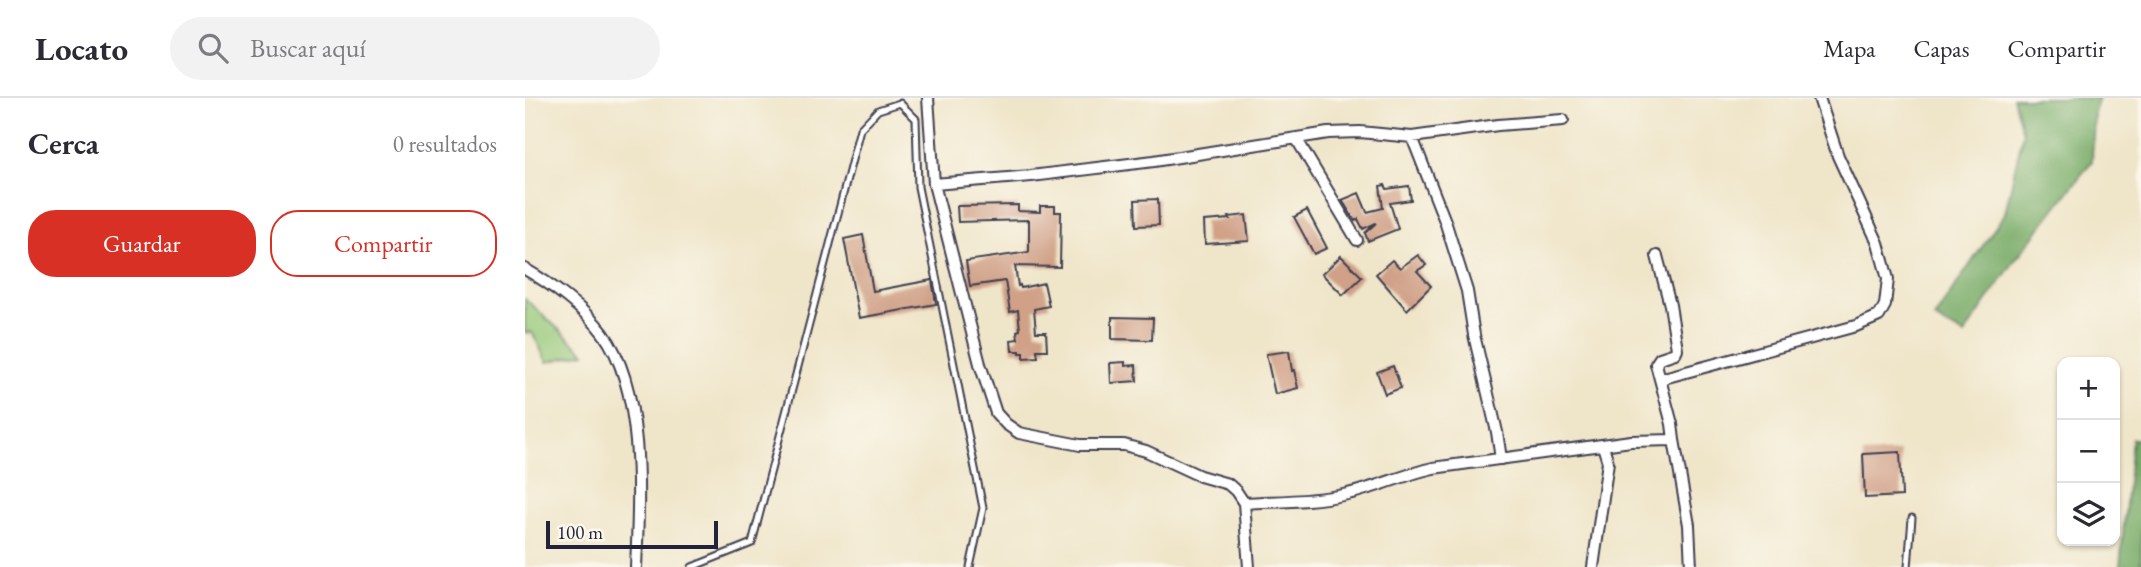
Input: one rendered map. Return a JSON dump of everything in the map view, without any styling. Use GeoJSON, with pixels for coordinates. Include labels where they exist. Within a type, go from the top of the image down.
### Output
{"type":"FeatureCollection","features":[{"type":"Feature","properties":{"kind":"street"},"geometry":{"type":"LineString","coordinates":[[928,98],[934,184],[980,364],[996,413],[1006,424],[1019,432],[1080,445],[1124,445],[1181,469],[1228,484],[1244,503],[1248,567]]}},
{"type":"Feature","properties":{"kind":"street"},"geometry":{"type":"LineString","coordinates":[[1660,379],[1856,326],[1879,316],[1885,305],[1888,279],[1878,243],[1838,156],[1819,98]]}},
{"type":"Feature","properties":{"kind":"street"},"geometry":{"type":"LineString","coordinates":[[934,184],[1031,176],[1154,161],[1328,133],[1360,132],[1412,137],[1498,125],[1563,120]]}},
{"type":"Feature","properties":{"kind":"street"},"geometry":{"type":"LineString","coordinates":[[1412,137],[1445,221],[1467,291],[1501,458]]}},
{"type":"Feature","properties":{"kind":"street"},"geometry":{"type":"LineString","coordinates":[[1296,138],[1357,240]]}},
{"type":"Feature","properties":{"kind":"street"},"geometry":{"type":"LineString","coordinates":[[1657,256],[1670,305],[1677,349],[1675,353],[1657,360],[1657,370],[1672,424],[1689,525],[1691,567]]}},
{"type":"Feature","properties":{"kind":"street"},"geometry":{"type":"LineString","coordinates":[[525,269],[575,304],[590,318],[604,335],[624,376],[637,458],[636,567]]}},
{"type":"Feature","properties":{"kind":"street"},"geometry":{"type":"LineString","coordinates":[[1244,503],[1332,497],[1411,473],[1501,458],[1631,441],[1674,440]]}},
{"type":"Feature","properties":{"kind":"street"},"geometry":{"type":"LineString","coordinates":[[1593,567],[1608,462],[1603,446]]}},
{"type":"Feature","properties":{"kind":"lane"},"geometry":{"type":"LineString","coordinates":[[692,567],[752,543],[860,129],[878,110],[900,103],[916,119],[918,187],[983,508],[970,567]]}},
{"type":"Feature","properties":{"kind":"lane"},"geometry":{"type":"LineString","coordinates":[[1908,567],[1912,518]]}},
{"type":"Feature","properties":{"kind":"green space"},"geometry":{"type":"Polygon","coordinates":[[[2013,98],[2099,98],[2094,113],[2092,161],[2013,263],[1964,335],[1934,318],[2005,213],[2023,133],[2013,98]]]}},
{"type":"Feature","properties":{"kind":"green space"},"geometry":{"type":"Polygon","coordinates":[[[525,299],[585,353],[547,362],[532,332],[525,333],[525,299]]]}},
{"type":"Feature","properties":{"kind":"green space"},"geometry":{"type":"Polygon","coordinates":[[[2132,439],[2141,439],[2141,567],[2120,567],[2132,439]]]}},
{"type":"Feature","properties":{"kind":"building"},"geometry":{"type":"Polygon","coordinates":[[[1385,185],[1387,189],[1409,186],[1411,200],[1390,203],[1398,229],[1368,241],[1365,233],[1376,223],[1363,229],[1342,200],[1359,193],[1367,212],[1383,208],[1380,186],[1385,185]]]}},
{"type":"Feature","properties":{"kind":"building"},"geometry":{"type":"Polygon","coordinates":[[[1158,199],[1159,225],[1136,226],[1135,200],[1158,199]]]}},
{"type":"Feature","properties":{"kind":"building"},"geometry":{"type":"Polygon","coordinates":[[[1018,205],[1018,211],[1040,212],[1040,206],[1055,206],[1055,212],[1061,212],[1060,267],[1015,266],[1018,286],[1021,288],[1044,283],[1049,306],[1034,309],[1036,332],[1046,332],[1047,350],[1037,350],[1038,357],[1024,358],[1024,353],[1012,351],[1011,340],[1018,339],[1017,331],[1020,330],[1018,310],[1010,312],[1005,281],[970,286],[966,261],[1029,252],[1029,220],[958,222],[957,206],[1018,205]]]}},
{"type":"Feature","properties":{"kind":"building"},"geometry":{"type":"Polygon","coordinates":[[[1307,210],[1327,248],[1314,254],[1294,217],[1307,210]]]}},
{"type":"Feature","properties":{"kind":"building"},"geometry":{"type":"Polygon","coordinates":[[[1246,215],[1249,241],[1205,244],[1204,221],[1246,215]]]}},
{"type":"Feature","properties":{"kind":"building"},"geometry":{"type":"Polygon","coordinates":[[[863,235],[873,291],[932,280],[936,304],[859,318],[844,239],[863,235]]]}},
{"type":"Feature","properties":{"kind":"building"},"geometry":{"type":"Polygon","coordinates":[[[1418,255],[1426,265],[1417,271],[1431,286],[1407,310],[1376,274],[1392,260],[1400,268],[1418,255]]]}},
{"type":"Feature","properties":{"kind":"building"},"geometry":{"type":"Polygon","coordinates":[[[1341,256],[1362,277],[1343,295],[1322,274],[1341,256]]]}},
{"type":"Feature","properties":{"kind":"building"},"geometry":{"type":"Polygon","coordinates":[[[1112,317],[1153,318],[1152,340],[1112,339],[1112,317]]]}},
{"type":"Feature","properties":{"kind":"building"},"geometry":{"type":"Polygon","coordinates":[[[1289,351],[1298,388],[1275,394],[1266,354],[1289,351]]]}},
{"type":"Feature","properties":{"kind":"building"},"geometry":{"type":"Polygon","coordinates":[[[1125,362],[1125,366],[1136,365],[1137,381],[1111,383],[1110,363],[1125,362]]]}},
{"type":"Feature","properties":{"kind":"building"},"geometry":{"type":"Polygon","coordinates":[[[1393,366],[1401,388],[1385,394],[1377,372],[1393,366]]]}},
{"type":"Feature","properties":{"kind":"building"},"geometry":{"type":"Polygon","coordinates":[[[1900,452],[1902,496],[1865,498],[1863,454],[1900,452]]]}}]}
